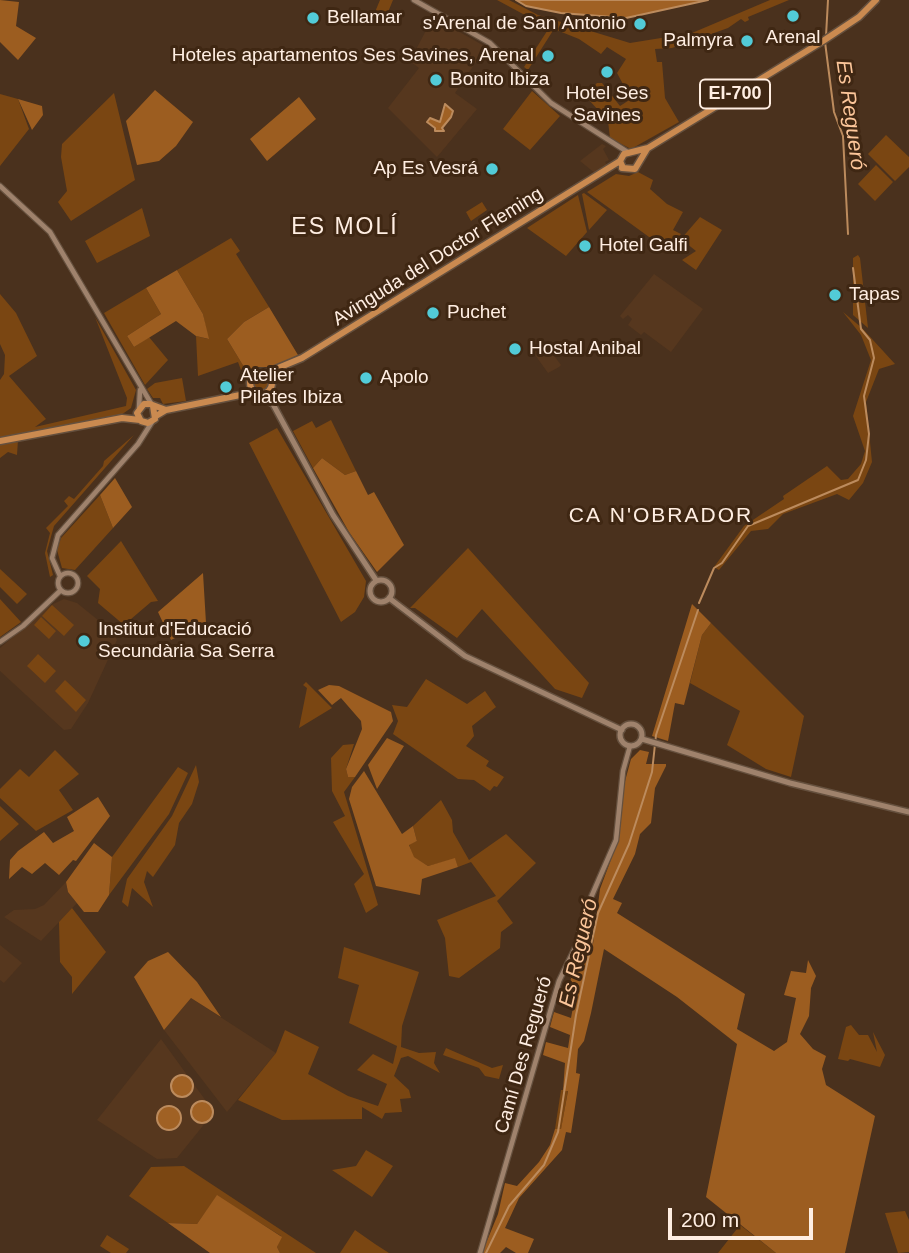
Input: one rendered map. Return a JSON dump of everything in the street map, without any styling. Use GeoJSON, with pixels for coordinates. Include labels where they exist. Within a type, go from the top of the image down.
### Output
{"type":"FeatureCollection","features":[{"type":"Feature","properties":{"kind":"main road","name":"Avinguda del Doctor Fleming"},"geometry":{"type":"LineString","coordinates":[[266,373],[285,367],[621,163],[631,153],[648,148],[825,40],[859,17],[876,0]]}},
{"type":"Feature","properties":{"kind":"main road","name":"Avinguda del Doctor Fleming"},"geometry":{"type":"LineString","coordinates":[[621,163],[632,170],[648,148]]}},
{"type":"Feature","properties":{"kind":"main road"},"geometry":{"type":"LineString","coordinates":[[631,153],[638,161]]}},
{"type":"Feature","properties":{"kind":"main road","name":"Avinguda del Doctor Fleming"},"geometry":{"type":"LineString","coordinates":[[271,386],[285,367]]}},
{"type":"Feature","properties":{"kind":"main road","name":"EI-700"},"geometry":{"type":"LineString","coordinates":[[236,394],[256,372],[266,373]]}},
{"type":"Feature","properties":{"kind":"main road"},"geometry":{"type":"LineString","coordinates":[[266,373],[274,406],[333,515],[376,580],[389,583],[392,590],[389,598],[381,602],[371,596],[370,587],[376,580]]}},
{"type":"Feature","properties":{"kind":"main road"},"geometry":{"type":"LineString","coordinates":[[249,380],[257,393],[274,406]]}},
{"type":"Feature","properties":{"kind":"main road","name":"EI-700"},"geometry":{"type":"LineString","coordinates":[[154,419],[166,410],[236,394],[257,393],[271,386]]}},
{"type":"Feature","properties":{"kind":"main road"},"geometry":{"type":"LineString","coordinates":[[0,441],[122,418],[139,409],[153,406],[154,419],[141,421],[122,418]]}},
{"type":"Feature","properties":{"kind":"main road","name":"EI-700"},"geometry":{"type":"LineString","coordinates":[[153,406],[166,410]]}},
{"type":"Feature","properties":{"kind":"main road"},"geometry":{"type":"LineString","coordinates":[[139,409],[141,421]]}},
{"type":"Feature","properties":{"kind":"main road"},"geometry":{"type":"LineString","coordinates":[[389,598],[465,656],[622,730]]}},
{"type":"Feature","properties":{"kind":"main road"},"geometry":{"type":"LineString","coordinates":[[635,725],[640,729],[642,739],[629,746],[622,740],[622,730],[626,726],[635,725]]}},
{"type":"Feature","properties":{"kind":"main road"},"geometry":{"type":"LineString","coordinates":[[642,739],[853,800],[909,812]]}},
{"type":"Feature","properties":{"kind":"street"},"geometry":{"type":"LineString","coordinates":[[414,0],[490,43],[551,103],[615,146],[631,153]]}},
{"type":"Feature","properties":{"kind":"street"},"geometry":{"type":"LineString","coordinates":[[615,146],[621,163]]}},
{"type":"Feature","properties":{"kind":"street"},"geometry":{"type":"LineString","coordinates":[[0,186],[40,219],[50,232],[140,389],[153,406]]}},
{"type":"Feature","properties":{"kind":"street"},"geometry":{"type":"LineString","coordinates":[[139,409],[140,389]]}},
{"type":"Feature","properties":{"kind":"street"},"geometry":{"type":"LineString","coordinates":[[60,576],[52,558],[58,535],[144,436],[154,419]]}},
{"type":"Feature","properties":{"kind":"street"},"geometry":{"type":"LineString","coordinates":[[141,421],[144,436]]}},
{"type":"Feature","properties":{"kind":"street"},"geometry":{"type":"LineString","coordinates":[[69,573],[78,582],[70,594],[60,591],[57,580],[60,576],[69,573]]}},
{"type":"Feature","properties":{"kind":"street"},"geometry":{"type":"LineString","coordinates":[[0,642],[23,626],[60,591]]}},
{"type":"Feature","properties":{"kind":"street","name":"Camí Des Regueró"},"geometry":{"type":"LineString","coordinates":[[480,1253],[559,981],[575,948],[589,902],[616,840],[623,771],[629,746]]}},
{"type":"Feature","properties":{"kind":"shaded area"},"geometry":{"type":"Polygon","coordinates":[[[0,0],[19,2],[16,26],[36,38],[18,60],[0,42],[0,0]]]}},
{"type":"Feature","properties":{"kind":"shaded area"},"geometry":{"type":"Polygon","coordinates":[[[380,0],[393,0],[386,17],[375,12],[380,0]]]}},
{"type":"Feature","properties":{"kind":"shaded area"},"geometry":{"type":"Polygon","coordinates":[[[497,0],[509,0],[538,15],[630,43],[692,33],[770,0],[789,0],[748,17],[749,20],[745,22],[741,19],[728,28],[672,48],[655,49],[657,62],[662,62],[665,98],[679,122],[631,149],[610,138],[608,121],[589,100],[587,93],[597,83],[602,83],[620,106],[631,99],[617,73],[626,59],[607,47],[601,54],[579,39],[554,29],[528,70],[524,67],[549,28],[497,0]]]}},
{"type":"Feature","properties":{"kind":"shaded area"},"geometry":{"type":"Polygon","coordinates":[[[516,0],[708,0],[626,18],[561,13],[526,6],[516,0]]]}},
{"type":"Feature","properties":{"kind":"shaded area","name":"Bonito Ibiza"},"geometry":{"type":"Polygon","coordinates":[[[433,17],[486,47],[455,93],[477,109],[437,157],[388,108],[419,68],[410,61],[433,17]]]}},
{"type":"Feature","properties":{"kind":"shaded area"},"geometry":{"type":"Polygon","coordinates":[[[155,90],[193,122],[176,146],[159,161],[137,165],[126,121],[155,90]]]}},
{"type":"Feature","properties":{"kind":"shaded area"},"geometry":{"type":"Polygon","coordinates":[[[532,91],[560,116],[530,150],[503,129],[532,91]]]}},
{"type":"Feature","properties":{"kind":"shaded area"},"geometry":{"type":"Polygon","coordinates":[[[114,93],[135,180],[71,221],[58,202],[67,191],[61,157],[62,144],[114,93]]]}},
{"type":"Feature","properties":{"kind":"shaded area"},"geometry":{"type":"Polygon","coordinates":[[[0,94],[18,99],[29,129],[0,166],[0,94]]]}},
{"type":"Feature","properties":{"kind":"shaded area"},"geometry":{"type":"Polygon","coordinates":[[[299,97],[316,119],[267,161],[250,139],[299,97]]]}},
{"type":"Feature","properties":{"kind":"shaded area"},"geometry":{"type":"Polygon","coordinates":[[[18,99],[42,106],[43,115],[32,130],[18,99]]]}},
{"type":"Feature","properties":{"kind":"shaded area"},"geometry":{"type":"Polygon","coordinates":[[[445,104],[453,111],[451,117],[442,128],[444,131],[435,131],[427,122],[430,118],[440,122],[445,104]]]}},
{"type":"Feature","properties":{"kind":"shaded area"},"geometry":{"type":"Polygon","coordinates":[[[886,135],[909,157],[909,167],[895,181],[868,154],[886,135]]]}},
{"type":"Feature","properties":{"kind":"shaded area"},"geometry":{"type":"Polygon","coordinates":[[[602,144],[606,146],[603,149],[609,160],[605,162],[608,166],[596,174],[580,161],[602,144]]]}},
{"type":"Feature","properties":{"kind":"shaded area"},"geometry":{"type":"Polygon","coordinates":[[[876,165],[893,182],[875,201],[858,184],[876,165]]]}},
{"type":"Feature","properties":{"kind":"shaded area"},"geometry":{"type":"Polygon","coordinates":[[[638,172],[653,180],[650,189],[667,204],[683,212],[673,230],[681,234],[667,250],[587,192],[616,174],[629,176],[638,172]]]}},
{"type":"Feature","properties":{"kind":"shaded area"},"geometry":{"type":"Polygon","coordinates":[[[582,194],[607,210],[589,230],[582,194]]]}},
{"type":"Feature","properties":{"kind":"shaded area"},"geometry":{"type":"Polygon","coordinates":[[[578,195],[587,232],[566,256],[527,228],[578,195]]]}},
{"type":"Feature","properties":{"kind":"shaded area"},"geometry":{"type":"Polygon","coordinates":[[[482,202],[487,210],[471,221],[466,212],[482,202]]]}},
{"type":"Feature","properties":{"kind":"shaded area"},"geometry":{"type":"Polygon","coordinates":[[[142,208],[150,236],[97,263],[85,241],[142,208]]]}},
{"type":"Feature","properties":{"kind":"shaded area"},"geometry":{"type":"Polygon","coordinates":[[[700,217],[722,230],[696,270],[682,260],[696,251],[681,239],[700,217]]]}},
{"type":"Feature","properties":{"kind":"shaded area"},"geometry":{"type":"Polygon","coordinates":[[[231,238],[240,251],[236,254],[269,307],[244,322],[227,339],[247,372],[245,381],[238,362],[198,376],[196,336],[208,339],[203,314],[177,270],[231,238]]]}},
{"type":"Feature","properties":{"kind":"shaded area"},"geometry":{"type":"Polygon","coordinates":[[[858,255],[868,328],[853,315],[853,258],[858,255]]]}},
{"type":"Feature","properties":{"kind":"shaded area"},"geometry":{"type":"Polygon","coordinates":[[[177,270],[203,314],[209,339],[196,336],[176,321],[134,347],[127,336],[161,314],[146,288],[177,270]]]}},
{"type":"Feature","properties":{"kind":"shaded area"},"geometry":{"type":"Polygon","coordinates":[[[654,274],[703,309],[671,352],[644,332],[641,335],[628,325],[632,319],[628,315],[623,319],[620,316],[654,274]]]}},
{"type":"Feature","properties":{"kind":"shaded area"},"geometry":{"type":"Polygon","coordinates":[[[146,288],[161,314],[127,336],[134,347],[149,337],[168,360],[145,385],[104,313],[146,288]]]}},
{"type":"Feature","properties":{"kind":"shaded area"},"geometry":{"type":"Polygon","coordinates":[[[0,294],[16,313],[37,356],[9,376],[46,419],[35,427],[126,406],[127,398],[95,317],[136,390],[131,408],[121,415],[0,439],[0,380],[4,374],[5,355],[0,344],[0,294]]]}},
{"type":"Feature","properties":{"kind":"shaded area"},"geometry":{"type":"Polygon","coordinates":[[[269,307],[298,355],[276,367],[257,367],[247,372],[227,339],[244,322],[269,307]]]}},
{"type":"Feature","properties":{"kind":"shaded area"},"geometry":{"type":"Polygon","coordinates":[[[843,312],[862,328],[895,364],[879,369],[866,402],[872,462],[863,483],[849,500],[837,494],[783,514],[768,529],[751,531],[719,570],[714,567],[744,526],[784,499],[783,496],[827,466],[841,480],[848,479],[861,464],[865,451],[853,416],[871,360],[861,335],[843,312]]]}},
{"type":"Feature","properties":{"kind":"shaded area"},"geometry":{"type":"Polygon","coordinates":[[[537,349],[543,353],[549,349],[561,365],[548,373],[533,352],[537,349]]]}},
{"type":"Feature","properties":{"kind":"shaded area"},"geometry":{"type":"Polygon","coordinates":[[[256,374],[264,374],[269,383],[267,390],[256,392],[251,387],[251,379],[256,374]]]}},
{"type":"Feature","properties":{"kind":"shaded area"},"geometry":{"type":"Polygon","coordinates":[[[182,378],[186,401],[163,404],[160,398],[153,398],[147,389],[155,383],[182,378]]]}},
{"type":"Feature","properties":{"kind":"shaded area"},"geometry":{"type":"Polygon","coordinates":[[[331,420],[356,471],[345,475],[322,458],[313,468],[293,431],[312,421],[316,428],[331,420]]]}},
{"type":"Feature","properties":{"kind":"shaded area"},"geometry":{"type":"Polygon","coordinates":[[[277,428],[366,581],[364,597],[355,612],[341,622],[249,443],[277,428]]]}},
{"type":"Feature","properties":{"kind":"shaded area"},"geometry":{"type":"Polygon","coordinates":[[[134,435],[54,526],[47,551],[53,575],[50,577],[45,553],[50,533],[46,528],[68,506],[64,501],[69,496],[74,499],[103,466],[104,461],[134,435]]]}},
{"type":"Feature","properties":{"kind":"shaded area"},"geometry":{"type":"Polygon","coordinates":[[[18,440],[17,455],[8,452],[0,458],[0,444],[18,440]]]}},
{"type":"Feature","properties":{"kind":"shaded area"},"geometry":{"type":"Polygon","coordinates":[[[322,458],[345,475],[356,471],[368,495],[374,492],[404,545],[377,572],[349,532],[313,468],[322,458]]]}},
{"type":"Feature","properties":{"kind":"shaded area"},"geometry":{"type":"Polygon","coordinates":[[[115,478],[132,507],[113,528],[100,495],[115,478]]]}},
{"type":"Feature","properties":{"kind":"shaded area"},"geometry":{"type":"Polygon","coordinates":[[[100,495],[113,528],[75,570],[62,568],[57,550],[61,538],[100,495]]]}},
{"type":"Feature","properties":{"kind":"shaded area"},"geometry":{"type":"Polygon","coordinates":[[[121,541],[158,601],[151,602],[124,625],[98,603],[100,589],[87,576],[121,541]]]}},
{"type":"Feature","properties":{"kind":"shaded area"},"geometry":{"type":"Polygon","coordinates":[[[468,548],[589,683],[582,698],[555,689],[482,609],[457,638],[415,608],[410,608],[468,548]]]}},
{"type":"Feature","properties":{"kind":"shaded area"},"geometry":{"type":"Polygon","coordinates":[[[0,569],[27,594],[17,604],[0,587],[0,569]]]}},
{"type":"Feature","properties":{"kind":"shaded area"},"geometry":{"type":"Polygon","coordinates":[[[203,573],[206,623],[171,640],[158,612],[203,573]]]}},
{"type":"Feature","properties":{"kind":"shaded area"},"geometry":{"type":"Polygon","coordinates":[[[0,599],[21,622],[0,637],[0,599]]]}},
{"type":"Feature","properties":{"kind":"shaded area"},"geometry":{"type":"Polygon","coordinates":[[[64,599],[77,603],[114,633],[117,640],[88,703],[71,729],[64,730],[0,671],[0,648],[49,606],[64,599]]]}},
{"type":"Feature","properties":{"kind":"shaded area"},"geometry":{"type":"Polygon","coordinates":[[[692,604],[711,623],[702,635],[684,705],[675,703],[668,741],[652,736],[692,604]]]}},
{"type":"Feature","properties":{"kind":"shaded area"},"geometry":{"type":"Polygon","coordinates":[[[52,605],[74,625],[64,636],[42,616],[52,605]]]}},
{"type":"Feature","properties":{"kind":"shaded area"},"geometry":{"type":"Polygon","coordinates":[[[41,617],[56,631],[49,639],[34,625],[41,617]]]}},
{"type":"Feature","properties":{"kind":"shaded area"},"geometry":{"type":"Polygon","coordinates":[[[711,623],[804,716],[791,777],[766,769],[727,745],[740,711],[690,683],[702,635],[711,623]]]}},
{"type":"Feature","properties":{"kind":"shaded area"},"geometry":{"type":"Polygon","coordinates":[[[38,654],[56,671],[45,683],[27,666],[38,654]]]}},
{"type":"Feature","properties":{"kind":"shaded area"},"geometry":{"type":"Polygon","coordinates":[[[426,679],[467,704],[485,691],[496,707],[472,726],[474,736],[466,746],[489,761],[486,766],[504,777],[497,787],[494,786],[490,791],[474,780],[458,779],[393,734],[398,721],[392,705],[407,707],[426,679]]]}},
{"type":"Feature","properties":{"kind":"shaded area"},"geometry":{"type":"Polygon","coordinates":[[[65,680],[86,700],[76,712],[55,691],[65,680]]]}},
{"type":"Feature","properties":{"kind":"shaded area"},"geometry":{"type":"Polygon","coordinates":[[[306,682],[332,708],[299,728],[307,688],[303,685],[306,682]]]}},
{"type":"Feature","properties":{"kind":"shaded area"},"geometry":{"type":"Polygon","coordinates":[[[329,685],[339,686],[391,712],[393,721],[355,777],[348,777],[346,769],[362,729],[361,721],[341,698],[332,705],[318,690],[329,685]]]}},
{"type":"Feature","properties":{"kind":"shaded area"},"geometry":{"type":"Polygon","coordinates":[[[387,738],[404,746],[377,789],[368,765],[387,738]]]}},
{"type":"Feature","properties":{"kind":"shaded area"},"geometry":{"type":"Polygon","coordinates":[[[354,744],[346,769],[348,777],[355,777],[344,792],[378,905],[366,913],[354,884],[364,874],[333,822],[345,816],[332,791],[331,758],[343,745],[354,744]]]}},
{"type":"Feature","properties":{"kind":"shaded area"},"geometry":{"type":"Polygon","coordinates":[[[55,750],[79,774],[59,790],[73,810],[36,831],[0,798],[0,789],[20,769],[29,777],[55,750]]]}},
{"type":"Feature","properties":{"kind":"shaded area"},"geometry":{"type":"Polygon","coordinates":[[[640,750],[649,752],[646,764],[666,766],[655,788],[651,823],[640,834],[635,854],[613,899],[622,903],[617,913],[745,994],[737,1029],[774,1051],[787,1042],[796,998],[784,995],[791,971],[806,973],[808,960],[816,976],[811,988],[809,1016],[800,1034],[813,1049],[826,1056],[822,1069],[826,1085],[875,1116],[845,1253],[776,1253],[706,1197],[737,1044],[677,997],[604,949],[584,1041],[578,1049],[576,1073],[580,1074],[571,1133],[566,1132],[562,1150],[519,1198],[505,1228],[534,1239],[528,1253],[516,1253],[506,1247],[500,1253],[482,1253],[498,1214],[505,1183],[517,1186],[539,1162],[550,1145],[555,1129],[561,1129],[568,1091],[563,1091],[565,1063],[543,1055],[546,1042],[568,1048],[570,1035],[550,1027],[554,1012],[571,1018],[574,1002],[568,992],[571,978],[566,973],[577,950],[586,958],[590,943],[593,944],[600,889],[619,838],[624,785],[631,759],[640,750]]]}},
{"type":"Feature","properties":{"kind":"shaded area"},"geometry":{"type":"Polygon","coordinates":[[[196,765],[199,782],[192,804],[179,823],[175,845],[153,877],[147,871],[144,882],[153,907],[132,888],[128,907],[122,902],[127,879],[172,816],[196,765]]]}},
{"type":"Feature","properties":{"kind":"shaded area"},"geometry":{"type":"Polygon","coordinates":[[[178,767],[188,773],[169,814],[109,895],[112,857],[178,767]]]}},
{"type":"Feature","properties":{"kind":"shaded area"},"geometry":{"type":"Polygon","coordinates":[[[364,771],[402,834],[413,826],[417,841],[409,845],[414,857],[428,866],[455,858],[458,867],[422,879],[420,895],[376,886],[349,799],[352,787],[364,771]]]}},
{"type":"Feature","properties":{"kind":"shaded area"},"geometry":{"type":"Polygon","coordinates":[[[98,797],[110,816],[76,861],[73,860],[59,875],[45,863],[32,874],[22,867],[9,879],[10,860],[18,851],[44,832],[53,843],[74,831],[67,817],[98,797]]]}},
{"type":"Feature","properties":{"kind":"shaded area"},"geometry":{"type":"Polygon","coordinates":[[[441,800],[452,820],[453,832],[469,860],[506,834],[536,863],[497,901],[513,923],[501,932],[500,948],[459,978],[449,976],[445,938],[437,920],[496,896],[471,862],[458,867],[455,859],[428,866],[413,857],[409,844],[417,841],[413,826],[441,800]]]}},
{"type":"Feature","properties":{"kind":"shaded area"},"geometry":{"type":"Polygon","coordinates":[[[0,806],[19,824],[0,841],[0,806]]]}},
{"type":"Feature","properties":{"kind":"shaded area"},"geometry":{"type":"Polygon","coordinates":[[[94,843],[112,857],[109,895],[98,912],[84,912],[68,892],[66,882],[94,843]]]}},
{"type":"Feature","properties":{"kind":"shaded area"},"geometry":{"type":"Polygon","coordinates":[[[66,882],[68,892],[77,903],[41,941],[4,917],[14,910],[35,909],[44,905],[66,882]]]}},
{"type":"Feature","properties":{"kind":"shaded area"},"geometry":{"type":"Polygon","coordinates":[[[72,908],[106,952],[72,994],[72,977],[60,962],[59,922],[72,908]]]}},
{"type":"Feature","properties":{"kind":"shaded area"},"geometry":{"type":"Polygon","coordinates":[[[0,945],[22,963],[4,983],[0,980],[0,945]]]}},
{"type":"Feature","properties":{"kind":"shaded area"},"geometry":{"type":"Polygon","coordinates":[[[344,947],[419,972],[402,1026],[401,1047],[419,1053],[436,1052],[434,1063],[440,1073],[408,1056],[401,1058],[394,1076],[409,1090],[411,1098],[400,1099],[402,1112],[385,1113],[382,1119],[362,1107],[362,1119],[282,1120],[238,1100],[276,1053],[285,1030],[319,1047],[308,1074],[348,1096],[378,1106],[387,1084],[357,1070],[373,1054],[393,1064],[397,1046],[349,1023],[359,985],[338,978],[344,947]]]}},
{"type":"Feature","properties":{"kind":"shaded area"},"geometry":{"type":"Polygon","coordinates":[[[168,952],[197,982],[221,1017],[191,998],[164,1030],[134,977],[148,961],[168,952]]]}},
{"type":"Feature","properties":{"kind":"shaded area"},"geometry":{"type":"Polygon","coordinates":[[[191,998],[276,1053],[227,1112],[164,1030],[191,998]]]}},
{"type":"Feature","properties":{"kind":"shaded area"},"geometry":{"type":"Polygon","coordinates":[[[851,1025],[859,1035],[868,1035],[877,1052],[873,1032],[885,1055],[880,1067],[850,1059],[838,1059],[846,1027],[851,1025]]]}},
{"type":"Feature","properties":{"kind":"shaded area"},"geometry":{"type":"Polygon","coordinates":[[[161,1039],[214,1112],[177,1158],[157,1159],[97,1120],[161,1039]]]}},
{"type":"Feature","properties":{"kind":"shaded area"},"geometry":{"type":"Polygon","coordinates":[[[446,1048],[492,1068],[503,1065],[499,1079],[485,1076],[479,1068],[443,1055],[446,1048]]]}},
{"type":"Feature","properties":{"kind":"shaded area"},"geometry":{"type":"Polygon","coordinates":[[[182,1075],[190,1078],[193,1086],[190,1094],[182,1097],[174,1094],[171,1086],[174,1078],[182,1075]]]}},
{"type":"Feature","properties":{"kind":"shaded area"},"geometry":{"type":"Polygon","coordinates":[[[561,1090],[568,1090],[561,1130],[555,1129],[561,1090]]]}},
{"type":"Feature","properties":{"kind":"shaded area"},"geometry":{"type":"Polygon","coordinates":[[[202,1101],[210,1104],[213,1112],[210,1120],[202,1123],[194,1120],[191,1112],[194,1104],[202,1101]]]}},
{"type":"Feature","properties":{"kind":"shaded area"},"geometry":{"type":"Polygon","coordinates":[[[164,1106],[174,1106],[181,1113],[181,1123],[174,1130],[164,1130],[157,1123],[157,1113],[164,1106]]]}},
{"type":"Feature","properties":{"kind":"shaded area"},"geometry":{"type":"Polygon","coordinates":[[[366,1150],[393,1166],[372,1197],[332,1170],[356,1166],[366,1150]]]}},
{"type":"Feature","properties":{"kind":"shaded area"},"geometry":{"type":"Polygon","coordinates":[[[184,1166],[316,1253],[280,1253],[277,1247],[281,1236],[217,1196],[197,1224],[168,1223],[129,1196],[151,1167],[184,1166]]]}},
{"type":"Feature","properties":{"kind":"shaded area"},"geometry":{"type":"Polygon","coordinates":[[[217,1195],[282,1237],[277,1247],[280,1253],[210,1253],[168,1223],[197,1224],[217,1195]]]}},
{"type":"Feature","properties":{"kind":"shaded area"},"geometry":{"type":"Polygon","coordinates":[[[905,1211],[909,1220],[909,1252],[898,1253],[885,1213],[905,1211]]]}},
{"type":"Feature","properties":{"kind":"shaded area"},"geometry":{"type":"Polygon","coordinates":[[[740,1225],[776,1253],[718,1253],[740,1225]]]}},
{"type":"Feature","properties":{"kind":"shaded area"},"geometry":{"type":"Polygon","coordinates":[[[355,1230],[375,1244],[389,1253],[340,1253],[355,1230]]]}},
{"type":"Feature","properties":{"kind":"shaded area"},"geometry":{"type":"Polygon","coordinates":[[[107,1235],[129,1249],[126,1253],[111,1253],[100,1246],[107,1235]]]}},
{"type":"Feature","properties":{"kind":"waterway","name":"Es Regueró"},"geometry":{"type":"LineString","coordinates":[[826,36],[828,0]]}},
{"type":"Feature","properties":{"kind":"waterway","name":"Es Regueró"},"geometry":{"type":"LineString","coordinates":[[825,42],[834,112],[843,136],[848,234]]}},
{"type":"Feature","properties":{"kind":"waterway","name":"Es Regueró"},"geometry":{"type":"LineString","coordinates":[[699,603],[714,568],[722,563],[748,526],[858,480],[866,460],[869,434],[864,396],[874,358],[870,340],[861,329],[853,268]]}},
{"type":"Feature","properties":{"kind":"waterway","name":"Es Regueró"},"geometry":{"type":"LineString","coordinates":[[486,1253],[509,1206],[544,1165],[558,1132],[576,1015],[598,913],[629,844],[652,772],[656,735],[698,610]]}},
{"type":"Feature","properties":{"kind":"place","name":"Arenal"},"geometry":{"type":"Point","coordinates":[793,16]}},
{"type":"Feature","properties":{"kind":"place","name":"Bellamar"},"geometry":{"type":"Point","coordinates":[313,18]}},
{"type":"Feature","properties":{"kind":"place","name":"s'Arenal de San Antonio"},"geometry":{"type":"Point","coordinates":[640,24]}},
{"type":"Feature","properties":{"kind":"place","name":"Palmyra"},"geometry":{"type":"Point","coordinates":[747,41]}},
{"type":"Feature","properties":{"kind":"place","name":"Hoteles apartamentos Ses Savines, Arenal"},"geometry":{"type":"Point","coordinates":[548,56]}},
{"type":"Feature","properties":{"kind":"place","name":"Hotel Ses Savines"},"geometry":{"type":"Point","coordinates":[607,72]}},
{"type":"Feature","properties":{"kind":"place","name":"Bonito Ibiza"},"geometry":{"type":"Point","coordinates":[436,80]}},
{"type":"Feature","properties":{"kind":"place","name":"Ap Es Vesrá"},"geometry":{"type":"Point","coordinates":[492,169]}},
{"type":"Feature","properties":{"kind":"place","name":"Hotel Galfi"},"geometry":{"type":"Point","coordinates":[585,246]}},
{"type":"Feature","properties":{"kind":"place","name":"Tapas"},"geometry":{"type":"Point","coordinates":[835,295]}},
{"type":"Feature","properties":{"kind":"place","name":"Puchet"},"geometry":{"type":"Point","coordinates":[433,313]}},
{"type":"Feature","properties":{"kind":"place","name":"Hostal Anibal"},"geometry":{"type":"Point","coordinates":[515,349]}},
{"type":"Feature","properties":{"kind":"place","name":"Apolo"},"geometry":{"type":"Point","coordinates":[366,378]}},
{"type":"Feature","properties":{"kind":"place","name":"Atelier Pilates Ibiza"},"geometry":{"type":"Point","coordinates":[226,387]}},
{"type":"Feature","properties":{"kind":"place","name":"Institut d'Educació Secundària Sa Serra"},"geometry":{"type":"Point","coordinates":[84,641]}},
{"type":"Feature","properties":{"kind":"district","name":"ES MOLÍ"},"geometry":{"type":"Point","coordinates":[345,228]}},
{"type":"Feature","properties":{"kind":"district","name":"CA N'OBRADOR"},"geometry":{"type":"Point","coordinates":[661,516]}}]}
